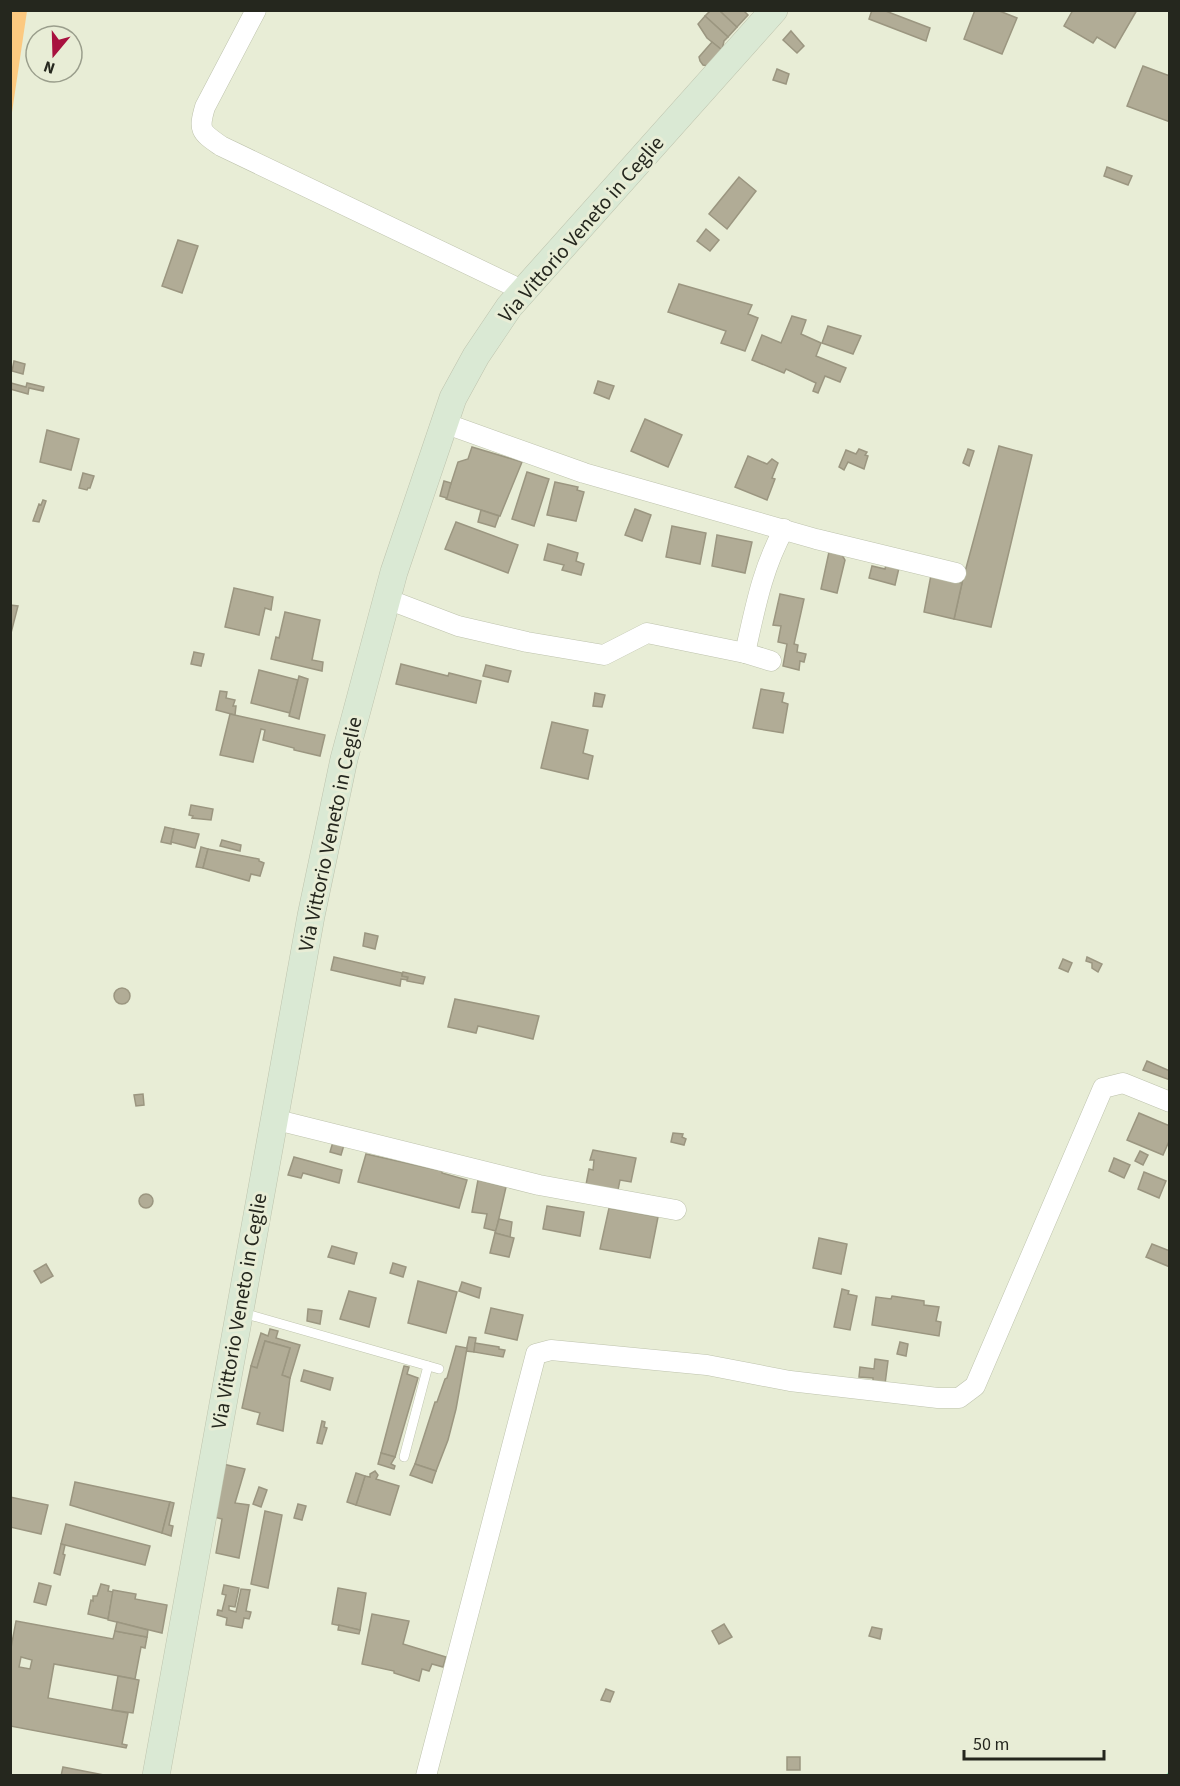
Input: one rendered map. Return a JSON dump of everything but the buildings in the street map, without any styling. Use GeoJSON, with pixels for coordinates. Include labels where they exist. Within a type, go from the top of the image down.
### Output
{"type":"FeatureCollection","features":[{"type":"Feature","properties":{"kind":"main road","name":"Via Vittorio Veneto in Ceglie"},"geometry":{"type":"LineString","coordinates":[[156,1776],[273,1119],[311,916],[344,759],[387,598],[444,423],[453,398],[476,356],[509,308],[774,10]]}},
{"type":"Feature","properties":{"kind":"street"},"geometry":{"type":"LineString","coordinates":[[256,10],[205,107],[200,124],[202,133],[220,146],[524,291]]}},
{"type":"Feature","properties":{"kind":"street"},"geometry":{"type":"LineString","coordinates":[[444,423],[584,473],[784,529],[956,573]]}},
{"type":"Feature","properties":{"kind":"street"},"geometry":{"type":"LineString","coordinates":[[745,653],[763,574],[771,552],[784,529]]}},
{"type":"Feature","properties":{"kind":"street"},"geometry":{"type":"LineString","coordinates":[[387,598],[458,626],[527,642],[604,655],[647,633],[745,653],[771,661]]}},
{"type":"Feature","properties":{"kind":"street"},"geometry":{"type":"LineString","coordinates":[[426,1776],[536,1354],[551,1350],[707,1365],[790,1381],[938,1398],[959,1398],[975,1386],[1103,1088],[1123,1083],[1170,1102]]}},
{"type":"Feature","properties":{"kind":"street"},"geometry":{"type":"LineString","coordinates":[[273,1119],[539,1185],[676,1210]]}},
{"type":"Feature","properties":{"kind":"lane"},"geometry":{"type":"LineString","coordinates":[[238,1311],[440,1369]]}},
{"type":"Feature","properties":{"kind":"lane"},"geometry":{"type":"LineString","coordinates":[[404,1457],[428,1366]]}},
{"type":"Feature","properties":{"kind":"shaded area"},"geometry":{"type":"Polygon","coordinates":[[[10,11],[27,11],[11,119],[10,11]]]}}]}
